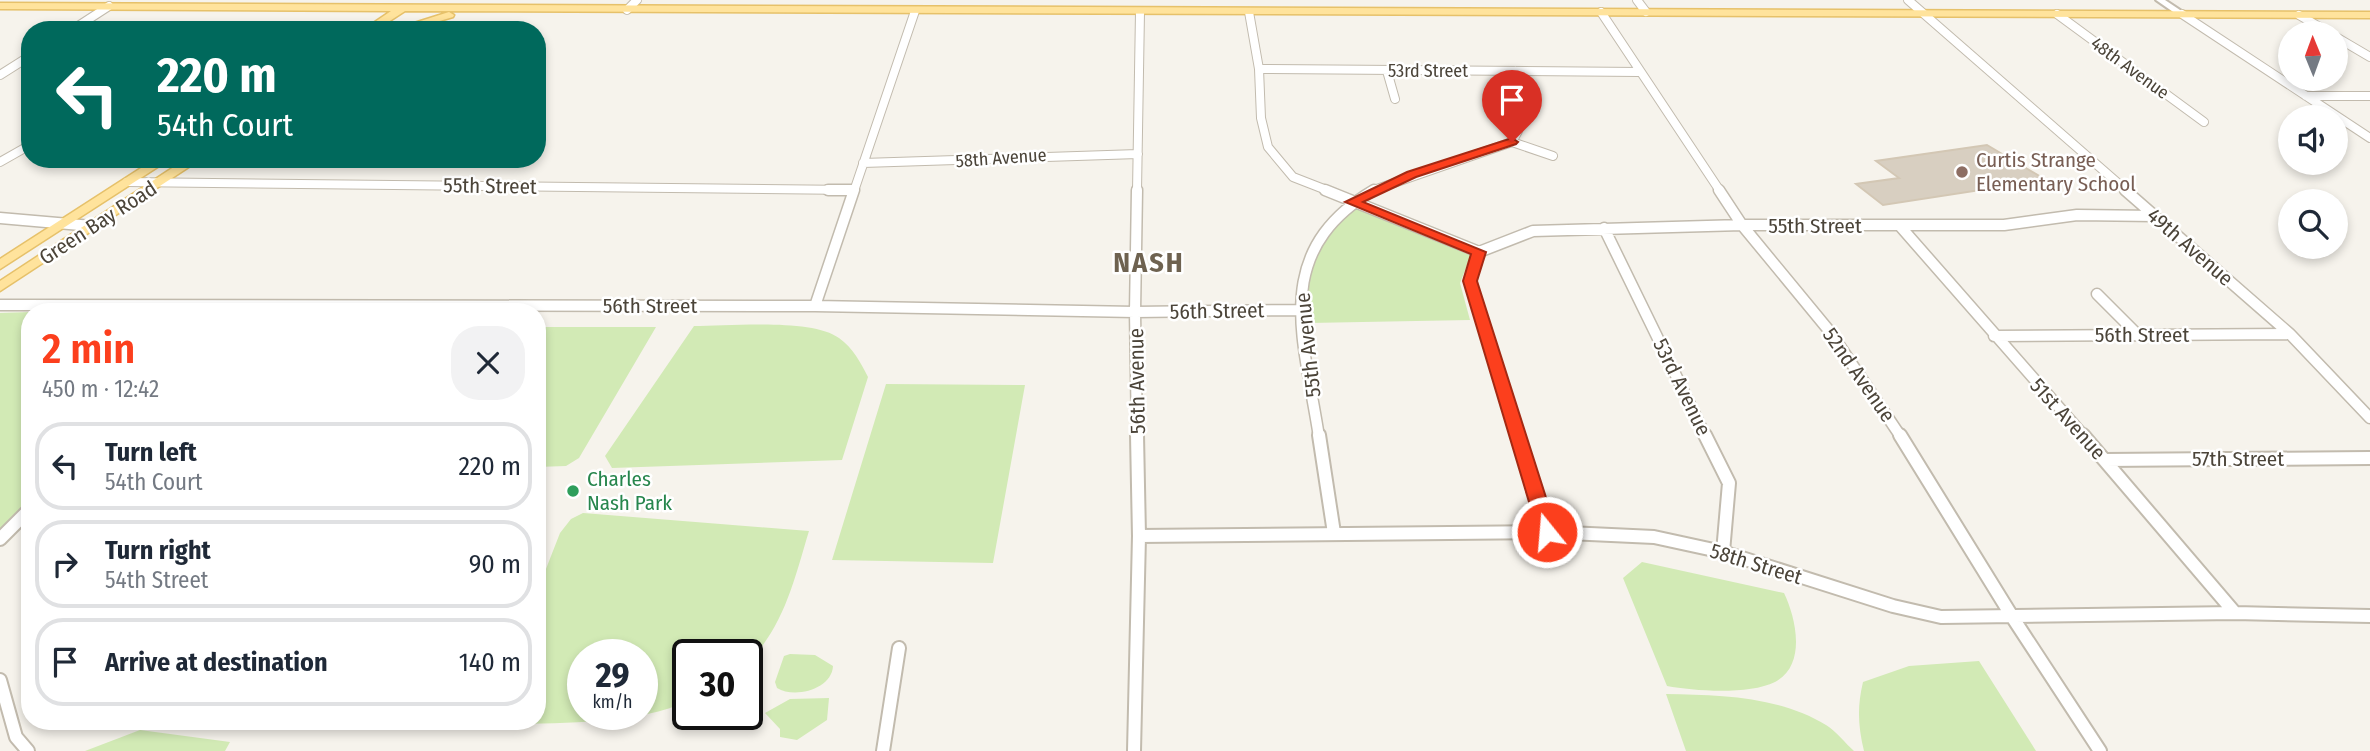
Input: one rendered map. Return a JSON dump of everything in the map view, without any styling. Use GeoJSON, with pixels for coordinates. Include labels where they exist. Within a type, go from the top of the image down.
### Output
{"type":"FeatureCollection","features":[{"type":"Feature","properties":{"kind":"main road"},"geometry":{"type":"LineString","coordinates":[[354,6],[390,0]]}},
{"type":"Feature","properties":{"kind":"main road"},"geometry":{"type":"LineString","coordinates":[[389,21],[415,0]]}},
{"type":"Feature","properties":{"kind":"main road"},"geometry":{"type":"LineString","coordinates":[[404,21],[437,0]]}},
{"type":"Feature","properties":{"kind":"main road"},"geometry":{"type":"LineString","coordinates":[[458,0],[471,4],[542,9]]}},
{"type":"Feature","properties":{"kind":"main road"},"geometry":{"type":"LineString","coordinates":[[0,6],[354,6],[400,11]]}},
{"type":"Feature","properties":{"kind":"main road"},"geometry":{"type":"LineString","coordinates":[[110,6],[209,12],[338,13],[542,9],[2370,15]]}},
{"type":"Feature","properties":{"kind":"main road"},"geometry":{"type":"LineString","coordinates":[[421,10],[461,13],[621,10]]}},
{"type":"Feature","properties":{"kind":"main road"},"geometry":{"type":"LineString","coordinates":[[382,21],[400,11]]}},
{"type":"Feature","properties":{"kind":"main road"},"geometry":{"type":"LineString","coordinates":[[338,13],[367,21]]}},
{"type":"Feature","properties":{"kind":"main road"},"geometry":{"type":"LineString","coordinates":[[422,21],[461,13]]}},
{"type":"Feature","properties":{"kind":"main road","name":"Green Bay Road"},"geometry":{"type":"LineString","coordinates":[[0,265],[150,168]]}},
{"type":"Feature","properties":{"kind":"main road","name":"Green Bay Road"},"geometry":{"type":"LineString","coordinates":[[0,287],[182,168]]}},
{"type":"Feature","properties":{"kind":"street"},"geometry":{"type":"LineString","coordinates":[[621,10],[636,0]]}},
{"type":"Feature","properties":{"kind":"street"},"geometry":{"type":"LineString","coordinates":[[1637,0],[1646,12]]}},
{"type":"Feature","properties":{"kind":"street","name":"49th Avenue"},"geometry":{"type":"LineString","coordinates":[[1908,0],[2290,334],[2370,418]]}},
{"type":"Feature","properties":{"kind":"street"},"geometry":{"type":"LineString","coordinates":[[2160,0],[2370,138]]}},
{"type":"Feature","properties":{"kind":"street"},"geometry":{"type":"LineString","coordinates":[[86,21],[110,6]]}},
{"type":"Feature","properties":{"kind":"street"},"geometry":{"type":"LineString","coordinates":[[816,306],[915,11]]}},
{"type":"Feature","properties":{"kind":"street","name":"56th Avenue"},"geometry":{"type":"LineString","coordinates":[[1134,751],[1139,536],[1135,313],[1140,12]]}},
{"type":"Feature","properties":{"kind":"street"},"geometry":{"type":"LineString","coordinates":[[1249,12],[1259,69],[1261,118],[1268,147],[1293,177],[1479,252],[1470,281],[1547,532]]}},
{"type":"Feature","properties":{"kind":"street","name":"52nd Avenue"},"geometry":{"type":"LineString","coordinates":[[1601,12],[1742,225],[1831,333],[1914,455],[2013,618],[2100,751]]}},
{"type":"Feature","properties":{"kind":"street","name":"48th Avenue"},"geometry":{"type":"LineString","coordinates":[[2057,14],[2204,122]]}},
{"type":"Feature","properties":{"kind":"street"},"geometry":{"type":"LineString","coordinates":[[2299,15],[2309,21]]}},
{"type":"Feature","properties":{"kind":"street"},"geometry":{"type":"LineString","coordinates":[[2348,44],[2370,57]]}},
{"type":"Feature","properties":{"kind":"street"},"geometry":{"type":"LineString","coordinates":[[0,75],[19,63]]}},
{"type":"Feature","properties":{"kind":"street","name":"53rd Street"},"geometry":{"type":"LineString","coordinates":[[1259,69],[1639,72]]}},
{"type":"Feature","properties":{"kind":"street"},"geometry":{"type":"LineString","coordinates":[[1387,71],[1395,99]]}},
{"type":"Feature","properties":{"kind":"street"},"geometry":{"type":"LineString","coordinates":[[1512,142],[1526,120],[1526,90],[1515,71]]}},
{"type":"Feature","properties":{"kind":"street"},"geometry":{"type":"LineString","coordinates":[[2306,96],[2370,96]]}},
{"type":"Feature","properties":{"kind":"street"},"geometry":{"type":"LineString","coordinates":[[1352,202],[1412,174],[1512,142],[1553,156]]}},
{"type":"Feature","properties":{"kind":"street"},"geometry":{"type":"LineString","coordinates":[[0,162],[21,150]]}},
{"type":"Feature","properties":{"kind":"street","name":"58th Avenue"},"geometry":{"type":"LineString","coordinates":[[863,163],[970,161],[1041,155],[1138,154]]}},
{"type":"Feature","properties":{"kind":"street","name":"55th Street"},"geometry":{"type":"LineString","coordinates":[[127,182],[853,190]]}},
{"type":"Feature","properties":{"kind":"street","name":"55th Avenue"},"geometry":{"type":"LineString","coordinates":[[1334,533],[1300,310],[1301,282],[1315,244],[1331,222],[1352,202]]}},
{"type":"Feature","properties":{"kind":"street","name":"55th Street"},"geometry":{"type":"LineString","coordinates":[[1479,252],[1533,231],[1742,225],[2004,225],[2077,215],[2155,216]]}},
{"type":"Feature","properties":{"kind":"street"},"geometry":{"type":"LineString","coordinates":[[0,218],[92,226]]}},
{"type":"Feature","properties":{"kind":"street","name":"51st Avenue"},"geometry":{"type":"LineString","coordinates":[[1900,226],[2235,613]]}},
{"type":"Feature","properties":{"kind":"street","name":"53rd Avenue"},"geometry":{"type":"LineString","coordinates":[[1604,228],[1729,483],[1723,552]]}},
{"type":"Feature","properties":{"kind":"street"},"geometry":{"type":"LineString","coordinates":[[2097,294],[2140,336]]}},
{"type":"Feature","properties":{"kind":"street","name":"56th Street"},"geometry":{"type":"LineString","coordinates":[[0,305],[21,305]]}},
{"type":"Feature","properties":{"kind":"street","name":"56th Street"},"geometry":{"type":"LineString","coordinates":[[546,307],[816,306],[1135,313],[1300,310]]}},
{"type":"Feature","properties":{"kind":"street","name":"56th Street"},"geometry":{"type":"LineString","coordinates":[[1994,336],[2290,334]]}},
{"type":"Feature","properties":{"kind":"street","name":"57th Street"},"geometry":{"type":"LineString","coordinates":[[2105,460],[2370,458]]}},
{"type":"Feature","properties":{"kind":"street"},"geometry":{"type":"LineString","coordinates":[[0,538],[21,518]]}},
{"type":"Feature","properties":{"kind":"street","name":"58th Street"},"geometry":{"type":"LineString","coordinates":[[1139,536],[1547,532],[1654,537],[1723,552],[1893,606],[1941,617],[2235,613],[2370,616]]}},
{"type":"Feature","properties":{"kind":"street"},"geometry":{"type":"LineString","coordinates":[[883,751],[899,648]]}},
{"type":"Feature","properties":{"kind":"street"},"geometry":{"type":"LineString","coordinates":[[0,680],[16,737],[28,751]]}},
{"type":"Feature","properties":{"kind":"green space"},"geometry":{"type":"Polygon","coordinates":[[[1360,209],[1471,255],[1460,283],[1470,320],[1309,323],[1306,288],[1313,262],[1333,227],[1351,212],[1360,209]]]}},
{"type":"Feature","properties":{"kind":"green space"},"geometry":{"type":"Polygon","coordinates":[[[21,312],[21,518],[0,539],[0,313],[21,312]]]}},
{"type":"Feature","properties":{"kind":"green space"},"geometry":{"type":"Polygon","coordinates":[[[791,325],[827,332],[844,342],[868,377],[842,460],[612,468],[605,456],[694,326],[791,325]]]}},
{"type":"Feature","properties":{"kind":"green space"},"geometry":{"type":"Polygon","coordinates":[[[546,327],[656,327],[579,458],[566,466],[546,467],[546,327]]]}},
{"type":"Feature","properties":{"kind":"green space"},"geometry":{"type":"Polygon","coordinates":[[[886,384],[1025,385],[993,563],[832,560],[886,384]]]}},
{"type":"Feature","properties":{"kind":"green space"},"geometry":{"type":"Polygon","coordinates":[[[583,513],[809,531],[787,601],[763,644],[763,639],[672,639],[672,707],[658,711],[658,639],[567,639],[567,723],[546,723],[546,569],[560,533],[571,519],[583,513]]]}},
{"type":"Feature","properties":{"kind":"green space"},"geometry":{"type":"Polygon","coordinates":[[[1642,562],[1784,593],[1792,615],[1796,641],[1792,664],[1785,674],[1775,682],[1751,689],[1706,690],[1667,686],[1623,578],[1642,562]]]}},
{"type":"Feature","properties":{"kind":"green space"},"geometry":{"type":"Polygon","coordinates":[[[815,655],[833,666],[831,674],[820,686],[811,690],[793,692],[777,688],[775,682],[784,656],[815,655]]]}},
{"type":"Feature","properties":{"kind":"green space"},"geometry":{"type":"Polygon","coordinates":[[[1979,661],[2036,751],[1864,751],[1859,716],[1863,682],[1909,666],[1979,661]]]}},
{"type":"Feature","properties":{"kind":"green space"},"geometry":{"type":"Polygon","coordinates":[[[1666,694],[1748,699],[1789,708],[1826,725],[1854,751],[1686,751],[1666,694]]]}},
{"type":"Feature","properties":{"kind":"green space"},"geometry":{"type":"Polygon","coordinates":[[[829,698],[827,720],[797,740],[780,737],[780,729],[765,713],[790,699],[829,698]]]}},
{"type":"Feature","properties":{"kind":"green space"},"geometry":{"type":"Polygon","coordinates":[[[140,730],[230,742],[225,751],[85,751],[140,730]]]}},
{"type":"Feature","properties":{"kind":"building","name":"Curtis Strange Elementary School"},"geometry":{"type":"Polygon","coordinates":[[[1987,145],[2046,180],[1883,205],[1856,184],[1899,178],[1876,161],[1987,145]]]}},
{"type":"Feature","properties":{"kind":"place","name":"Curtis Strange Elementary School"},"geometry":{"type":"Point","coordinates":[1962,172]}},
{"type":"Feature","properties":{"kind":"place","name":"Charles Nash Park"},"geometry":{"type":"Point","coordinates":[573,491]}},
{"type":"Feature","properties":{"kind":"district","name":"NASH"},"geometry":{"type":"Point","coordinates":[1149,262]}},
{"type":"Feature","properties":{"kind":"route"},"geometry":{"type":"LineString","coordinates":[[1512,142],[1412,174],[1352,202],[1479,252],[1470,281],[1547,532]]}}]}
